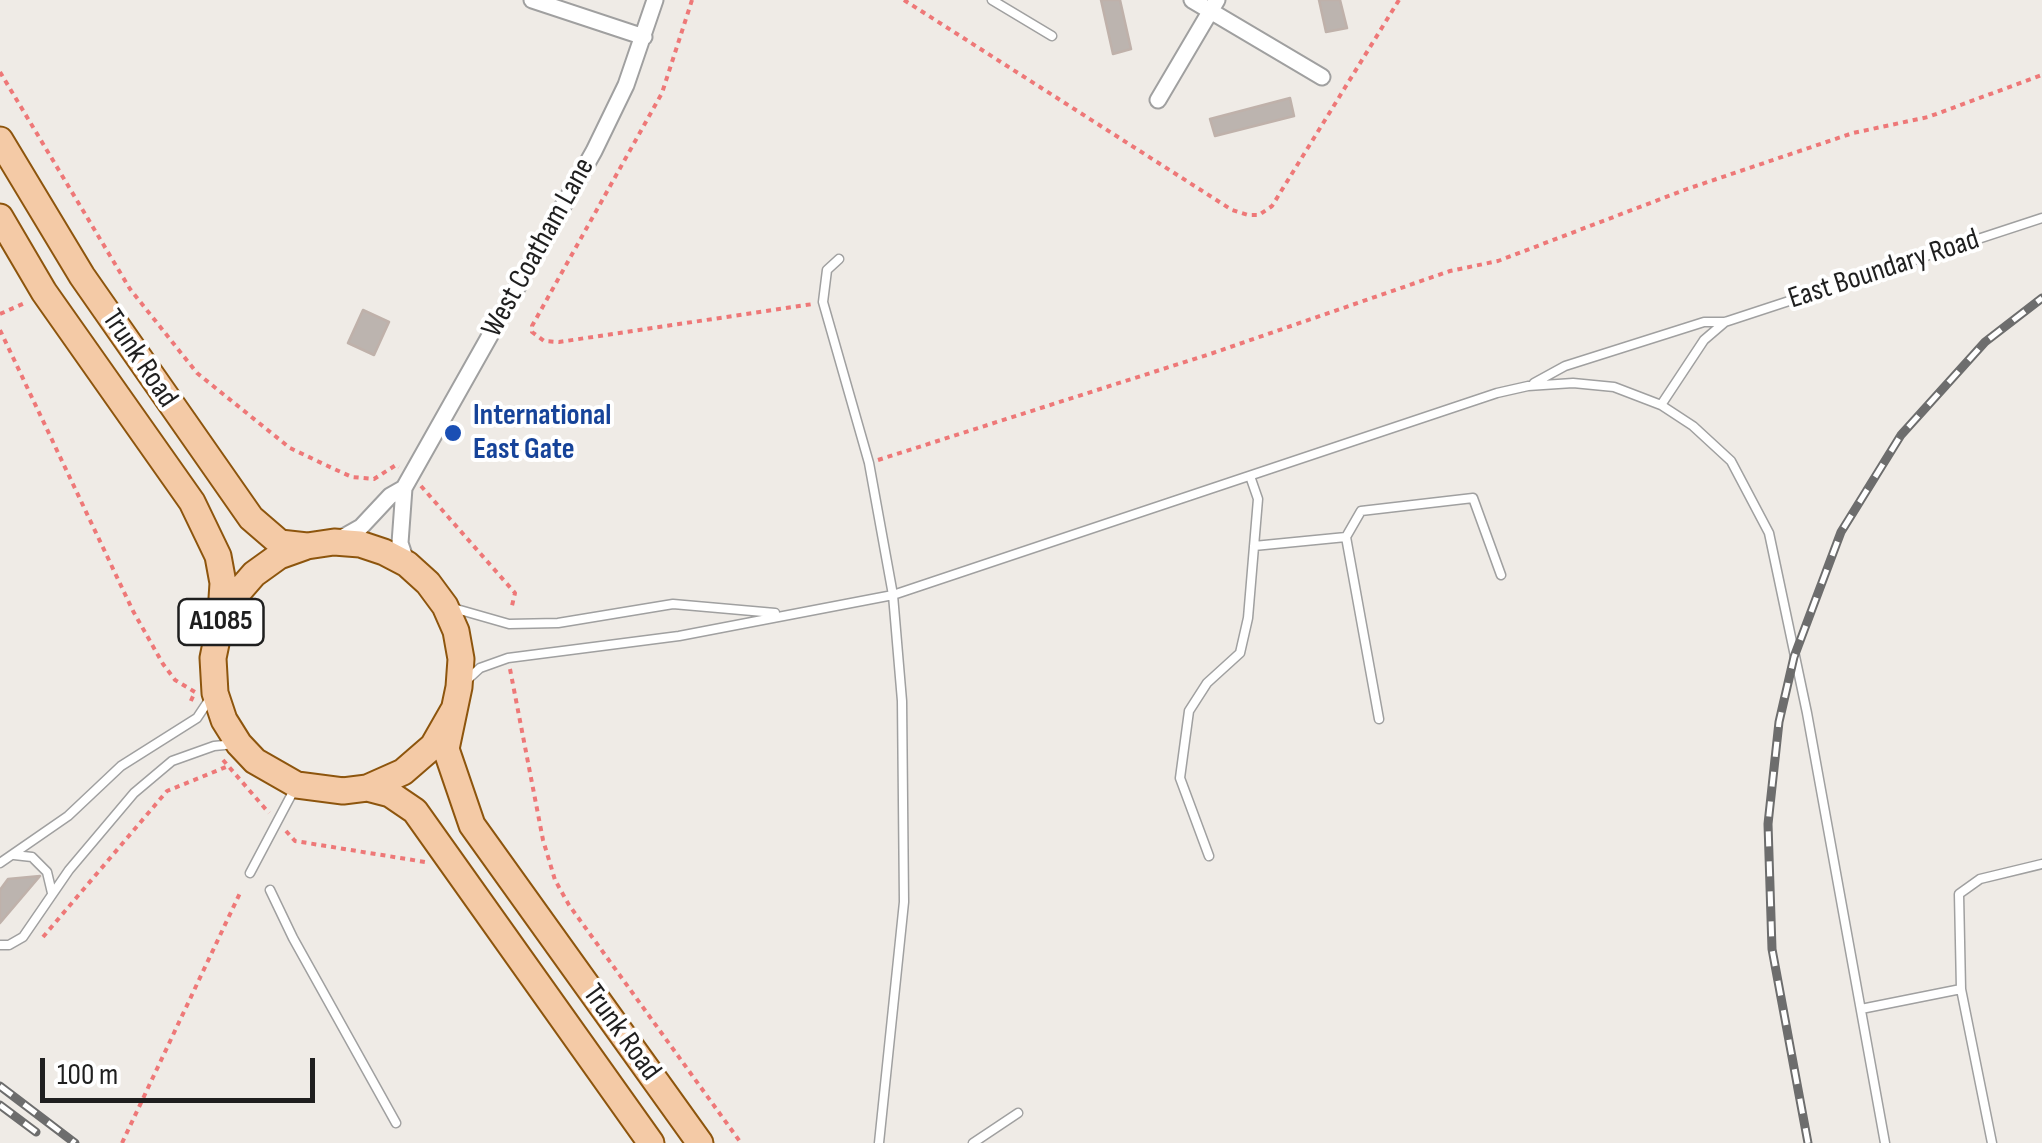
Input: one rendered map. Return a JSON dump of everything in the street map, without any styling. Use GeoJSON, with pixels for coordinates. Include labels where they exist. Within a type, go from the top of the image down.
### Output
{"type":"FeatureCollection","features":[{"type":"Feature","properties":{"kind":"main road","name":"Trunk Road"},"geometry":{"type":"LineString","coordinates":[[0,140],[82,276],[251,518],[280,542],[307,546]]}},
{"type":"Feature","properties":{"kind":"main road","name":"Trunk Road"},"geometry":{"type":"LineString","coordinates":[[0,217],[44,292],[192,502],[218,556],[223,583],[220,624]]}},
{"type":"Feature","properties":{"kind":"main road","name":"A1085"},"geometry":{"type":"LineString","coordinates":[[360,544],[407,564],[428,582],[456,631],[461,659],[456,699],[432,746],[403,772],[366,788],[343,791],[296,785],[232,756],[215,693],[212,658],[220,624],[234,597],[254,574],[279,556],[307,546],[360,544]]}},
{"type":"Feature","properties":{"kind":"main road","name":"Trunk Road"},"geometry":{"type":"LineString","coordinates":[[456,699],[446,749],[472,825],[700,1143]]}},
{"type":"Feature","properties":{"kind":"main road","name":"Trunk Road"},"geometry":{"type":"LineString","coordinates":[[366,788],[390,794],[415,811],[651,1143]]}},
{"type":"Feature","properties":{"kind":"street"},"geometry":{"type":"LineString","coordinates":[[532,0],[644,38]]}},
{"type":"Feature","properties":{"kind":"street","name":"West Coatham Lane"},"geometry":{"type":"LineString","coordinates":[[407,564],[400,543],[408,482],[594,150],[626,86],[655,0]]}},
{"type":"Feature","properties":{"kind":"street"},"geometry":{"type":"LineString","coordinates":[[1192,0],[1214,6],[1322,78]]}},
{"type":"Feature","properties":{"kind":"street"},"geometry":{"type":"LineString","coordinates":[[1158,100],[1214,6]]}},
{"type":"Feature","properties":{"kind":"street","name":"West Coatham Lane"},"geometry":{"type":"LineString","coordinates":[[334,542],[361,527],[408,482]]}},
{"type":"Feature","properties":{"kind":"lane"},"geometry":{"type":"LineString","coordinates":[[992,0],[1052,36]]}},
{"type":"Feature","properties":{"kind":"lane","name":"East Boundary Road"},"geometry":{"type":"LineString","coordinates":[[1528,386],[1566,366],[1704,322],[1726,322],[2042,218]]}},
{"type":"Feature","properties":{"kind":"lane"},"geometry":{"type":"LineString","coordinates":[[839,259],[827,270],[822,302],[869,463],[893,594],[902,701],[904,902],[879,1143]]}},
{"type":"Feature","properties":{"kind":"lane"},"geometry":{"type":"LineString","coordinates":[[1660,405],[1704,340],[1726,322]]}},
{"type":"Feature","properties":{"kind":"lane"},"geometry":{"type":"LineString","coordinates":[[456,699],[480,668],[508,658],[678,636],[893,594],[1528,386],[1573,383],[1614,387],[1660,405],[1693,426],[1731,461],[1769,533],[1885,1143]]}},
{"type":"Feature","properties":{"kind":"lane"},"geometry":{"type":"LineString","coordinates":[[1208,856],[1180,778],[1189,711],[1207,683],[1240,653],[1248,618],[1258,499],[1250,476]]}},
{"type":"Feature","properties":{"kind":"lane"},"geometry":{"type":"LineString","coordinates":[[1379,719],[1346,537],[1361,510],[1473,498],[1501,575]]}},
{"type":"Feature","properties":{"kind":"lane"},"geometry":{"type":"LineString","coordinates":[[1254,546],[1346,537]]}},
{"type":"Feature","properties":{"kind":"lane"},"geometry":{"type":"LineString","coordinates":[[445,606],[508,624],[558,624],[673,604],[784,614]]}},
{"type":"Feature","properties":{"kind":"lane"},"geometry":{"type":"LineString","coordinates":[[0,862],[68,816],[122,766],[196,718],[215,693]]}},
{"type":"Feature","properties":{"kind":"lane"},"geometry":{"type":"LineString","coordinates":[[3,947],[23,937],[52,893],[134,793],[172,761],[214,746],[232,756]]}},
{"type":"Feature","properties":{"kind":"lane"},"geometry":{"type":"LineString","coordinates":[[250,872],[296,785]]}},
{"type":"Feature","properties":{"kind":"lane"},"geometry":{"type":"LineString","coordinates":[[14,855],[32,857],[47,872],[52,893]]}},
{"type":"Feature","properties":{"kind":"lane"},"geometry":{"type":"LineString","coordinates":[[1992,1143],[1961,989],[1959,894],[1980,879],[2042,864]]}},
{"type":"Feature","properties":{"kind":"lane"},"geometry":{"type":"LineString","coordinates":[[270,890],[292,938],[396,1123]]}},
{"type":"Feature","properties":{"kind":"lane"},"geometry":{"type":"LineString","coordinates":[[1861,1008],[1961,989]]}},
{"type":"Feature","properties":{"kind":"lane"},"geometry":{"type":"LineString","coordinates":[[973,1143],[1018,1113]]}},
{"type":"Feature","properties":{"kind":"path"},"geometry":{"type":"LineString","coordinates":[[692,0],[662,93],[532,332],[544,341],[559,342],[822,302]]}},
{"type":"Feature","properties":{"kind":"path"},"geometry":{"type":"LineString","coordinates":[[904,0],[1232,210],[1248,216],[1260,215],[1272,206],[1399,0]]}},
{"type":"Feature","properties":{"kind":"path"},"geometry":{"type":"LineString","coordinates":[[0,72],[130,289],[197,373],[290,448],[352,478],[374,479],[396,465],[515,593],[508,624]]}},
{"type":"Feature","properties":{"kind":"path"},"geometry":{"type":"LineString","coordinates":[[869,463],[1213,353],[1450,271],[1498,261],[1687,188],[1854,134],[1928,117],[2042,75]]}},
{"type":"Feature","properties":{"kind":"path"},"geometry":{"type":"LineString","coordinates":[[0,330],[133,611],[175,680]]}},
{"type":"Feature","properties":{"kind":"path"},"geometry":{"type":"LineString","coordinates":[[508,658],[542,840],[555,880],[740,1143]]}},
{"type":"Feature","properties":{"kind":"path"},"geometry":{"type":"LineString","coordinates":[[43,937],[166,791],[232,756]]}},
{"type":"Feature","properties":{"kind":"path"},"geometry":{"type":"LineString","coordinates":[[232,774],[295,841],[426,862]]}},
{"type":"Feature","properties":{"kind":"path"},"geometry":{"type":"LineString","coordinates":[[122,1143],[240,893]]}},
{"type":"Feature","properties":{"kind":"building"},"geometry":{"type":"Polygon","coordinates":[[[1101,0],[1120,0],[1131,49],[1113,54],[1101,0]]]}},
{"type":"Feature","properties":{"kind":"building"},"geometry":{"type":"Polygon","coordinates":[[[1319,0],[1340,0],[1347,28],[1326,32],[1319,0]]]}},
{"type":"Feature","properties":{"kind":"building"},"geometry":{"type":"Polygon","coordinates":[[[1290,98],[1294,116],[1215,136],[1210,119],[1290,98]]]}},
{"type":"Feature","properties":{"kind":"building"},"geometry":{"type":"Polygon","coordinates":[[[363,310],[389,322],[374,355],[348,343],[363,310]]]}},
{"type":"Feature","properties":{"kind":"building"},"geometry":{"type":"Polygon","coordinates":[[[40,876],[0,923],[0,890],[8,879],[40,876]]]}},
{"type":"Feature","properties":{"kind":"railway"},"geometry":{"type":"LineString","coordinates":[[1808,1143],[1772,949],[1768,824],[1779,722],[1794,657],[1841,532],[1901,435],[1985,342],[2042,298]]}},
{"type":"Feature","properties":{"kind":"railway"},"geometry":{"type":"LineString","coordinates":[[0,1086],[75,1143]]}},
{"type":"Feature","properties":{"kind":"railway"},"geometry":{"type":"LineString","coordinates":[[0,1105],[36,1132]]}},
{"type":"Feature","properties":{"kind":"place","name":"International East Gate"},"geometry":{"type":"Point","coordinates":[453,433]}}]}
